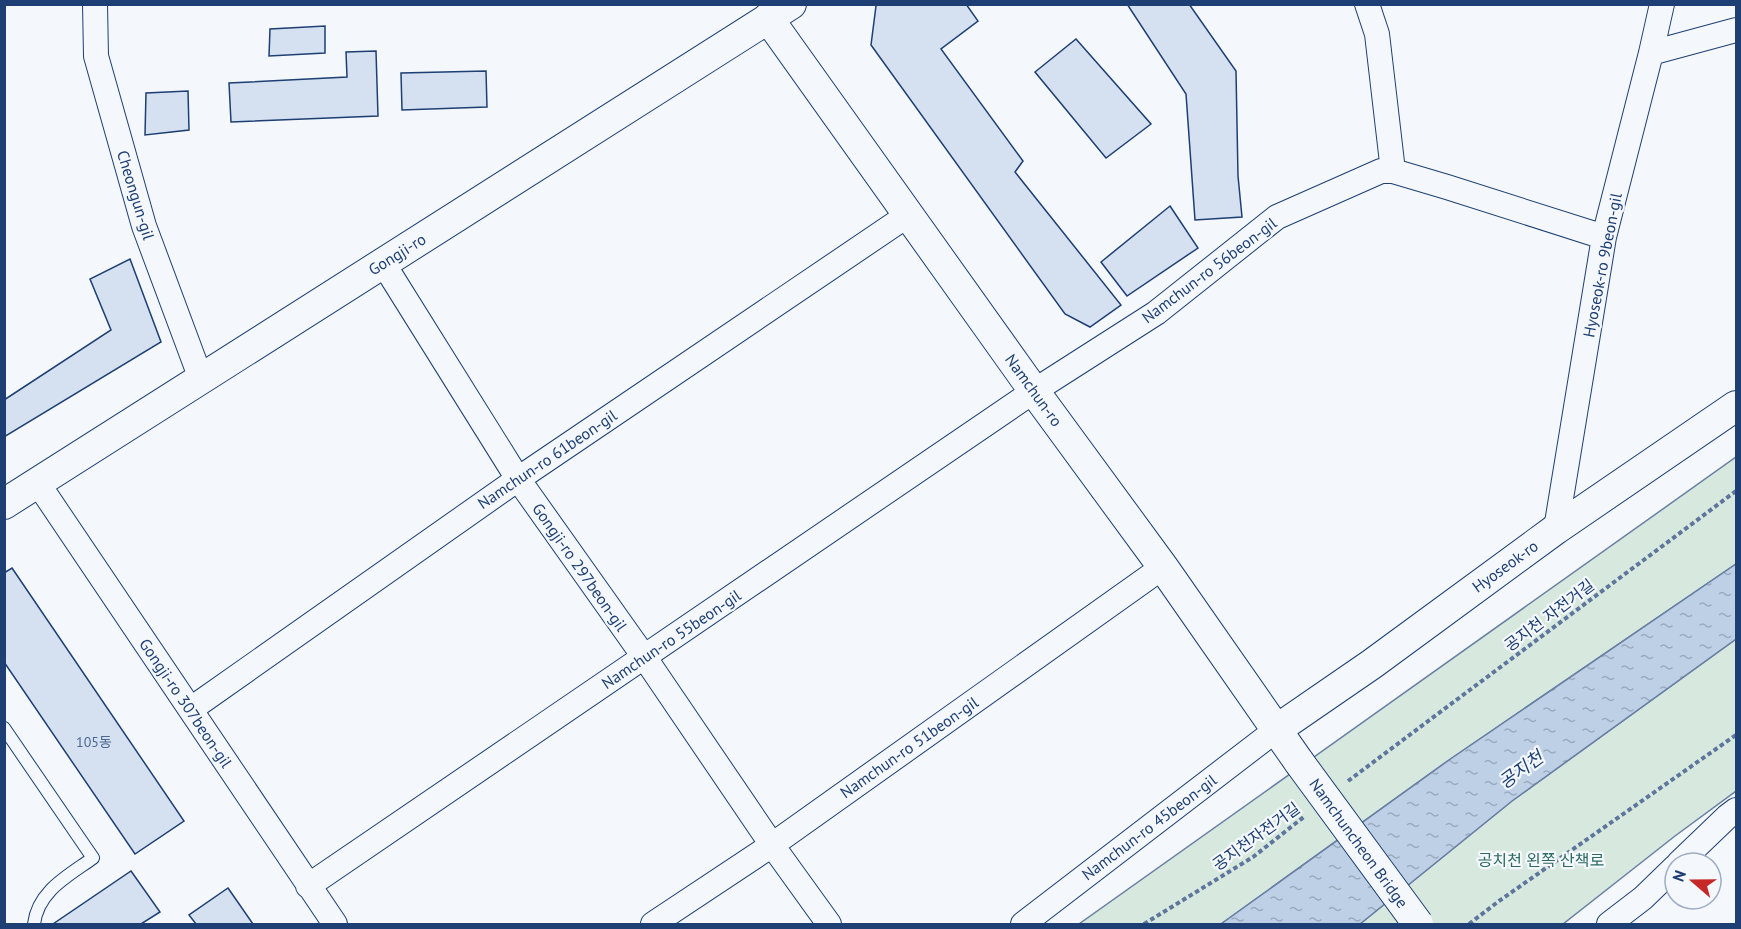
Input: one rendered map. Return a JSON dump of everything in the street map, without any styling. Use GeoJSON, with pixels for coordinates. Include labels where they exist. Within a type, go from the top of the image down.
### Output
{"type":"FeatureCollection","features":[{"type":"Feature","properties":{"kind":"street","name":"Cheongun-gil"},"geometry":{"type":"LineString","coordinates":[[95,4],[96,56],[144,226],[201,379]]}},
{"type":"Feature","properties":{"kind":"street"},"geometry":{"type":"LineString","coordinates":[[1367,4],[1377,34],[1393,171],[1447,186],[1604,237]]}},
{"type":"Feature","properties":{"kind":"street","name":"Hyoseok-ro 9beon-gil"},"geometry":{"type":"LineString","coordinates":[[1556,529],[1604,237],[1662,4]]}},
{"type":"Feature","properties":{"kind":"street","name":"Gongji-ro"},"geometry":{"type":"LineString","coordinates":[[4,504],[780,11]]}},
{"type":"Feature","properties":{"kind":"street","name":"Namchun-ro"},"geometry":{"type":"LineString","coordinates":[[780,11],[908,215],[1163,567],[1299,762]]}},
{"type":"Feature","properties":{"kind":"street"},"geometry":{"type":"LineString","coordinates":[[1651,53],[1737,30]]}},
{"type":"Feature","properties":{"kind":"street","name":"Namchun-ro 56beon-gil"},"geometry":{"type":"LineString","coordinates":[[1034,391],[1156,313],[1277,217],[1382,171],[1393,171]]}},
{"type":"Feature","properties":{"kind":"street","name":"Namchun-ro 61beon-gil"},"geometry":{"type":"LineString","coordinates":[[191,709],[518,479],[908,215]]}},
{"type":"Feature","properties":{"kind":"street","name":"Gongji-ro 297beon-gil"},"geometry":{"type":"LineString","coordinates":[[383,263],[518,479],[829,924]]}},
{"type":"Feature","properties":{"kind":"street","name":"Namchun-ro 55beon-gil"},"geometry":{"type":"LineString","coordinates":[[308,886],[1034,391]]}},
{"type":"Feature","properties":{"kind":"street","name":"Hyoseok-ro"},"geometry":{"type":"LineString","coordinates":[[1276,730],[1372,664],[1556,529],[1737,406]]}},
{"type":"Feature","properties":{"kind":"street","name":"Gongji-ro 307beon-gil"},"geometry":{"type":"LineString","coordinates":[[37,482],[335,924]]}},
{"type":"Feature","properties":{"kind":"street","name":"Namchun-ro 51beon-gil"},"geometry":{"type":"LineString","coordinates":[[653,924],[772,845],[1163,567]]}},
{"type":"Feature","properties":{"kind":"street","name":"Namchun-ro 45beon-gil"},"geometry":{"type":"LineString","coordinates":[[1023,924],[1276,730]]}},
{"type":"Feature","properties":{"kind":"street","name":"Namchuncheon Bridge"},"geometry":{"type":"LineString","coordinates":[[1299,762],[1418,924]]}},
{"type":"Feature","properties":{"kind":"street"},"geometry":{"type":"LineString","coordinates":[[1693,851],[1734,817]]}},
{"type":"Feature","properties":{"kind":"street"},"geometry":{"type":"LineString","coordinates":[[1609,924],[1643,898],[1663,879]]}},
{"type":"Feature","properties":{"kind":"lane"},"geometry":{"type":"LineString","coordinates":[[4,728],[93,858],[54,886],[43,899],[35,915],[34,924]]}},
{"type":"Feature","properties":{"kind":"path","name":"공지천 자전거길"},"geometry":{"type":"LineString","coordinates":[[1341,787],[1737,491]]}},
{"type":"Feature","properties":{"kind":"path"},"geometry":{"type":"LineString","coordinates":[[1469,924],[1737,735]]}},
{"type":"Feature","properties":{"kind":"path","name":"공지천자전거길"},"geometry":{"type":"LineString","coordinates":[[1144,924],[1253,856],[1306,815]]}},
{"type":"Feature","properties":{"kind":"green space"},"geometry":{"type":"Polygon","coordinates":[[[1736,457],[1736,564],[1449,760],[1221,924],[1079,924],[1736,457]]]}},
{"type":"Feature","properties":{"kind":"green space","name":"공치천 왼쪽 산책로"},"geometry":{"type":"Polygon","coordinates":[[[1736,639],[1736,791],[1563,924],[1360,924],[1512,801],[1736,639]]]}},
{"type":"Feature","properties":{"kind":"water","name":"공지천"},"geometry":{"type":"Polygon","coordinates":[[[1736,564],[1736,639],[1512,801],[1360,924],[1221,924],[1449,760],[1736,564]]]}},
{"type":"Feature","properties":{"kind":"building"},"geometry":{"type":"Polygon","coordinates":[[[879,4],[966,4],[978,21],[941,49],[1023,161],[1015,172],[1121,305],[1090,327],[1065,314],[871,45],[876,6],[879,4]]]}},
{"type":"Feature","properties":{"kind":"building"},"geometry":{"type":"Polygon","coordinates":[[[1127,4],[1189,4],[1236,71],[1238,176],[1242,217],[1195,220],[1186,94],[1127,4]]]}},
{"type":"Feature","properties":{"kind":"building"},"geometry":{"type":"Polygon","coordinates":[[[325,26],[325,53],[269,56],[270,29],[325,26]]]}},
{"type":"Feature","properties":{"kind":"building"},"geometry":{"type":"Polygon","coordinates":[[[1076,39],[1151,124],[1106,158],[1035,72],[1076,39]]]}},
{"type":"Feature","properties":{"kind":"building"},"geometry":{"type":"Polygon","coordinates":[[[376,51],[378,116],[231,122],[229,83],[347,77],[346,52],[376,51]]]}},
{"type":"Feature","properties":{"kind":"building"},"geometry":{"type":"Polygon","coordinates":[[[486,71],[487,107],[402,110],[401,73],[486,71]]]}},
{"type":"Feature","properties":{"kind":"building"},"geometry":{"type":"Polygon","coordinates":[[[188,91],[189,130],[145,135],[146,93],[188,91]]]}},
{"type":"Feature","properties":{"kind":"building"},"geometry":{"type":"Polygon","coordinates":[[[1170,206],[1198,248],[1127,296],[1101,262],[1170,206]]]}},
{"type":"Feature","properties":{"kind":"building"},"geometry":{"type":"Polygon","coordinates":[[[130,259],[161,342],[4,437],[4,400],[111,330],[90,279],[130,259]]]}},
{"type":"Feature","properties":{"kind":"building"},"geometry":{"type":"Polygon","coordinates":[[[12,568],[184,821],[135,854],[4,662],[4,573],[12,568]]]}},
{"type":"Feature","properties":{"kind":"building"},"geometry":{"type":"Polygon","coordinates":[[[131,871],[160,912],[141,924],[53,924],[131,871]]]}},
{"type":"Feature","properties":{"kind":"building"},"geometry":{"type":"Polygon","coordinates":[[[228,888],[253,924],[196,924],[189,915],[228,888]]]}}]}
